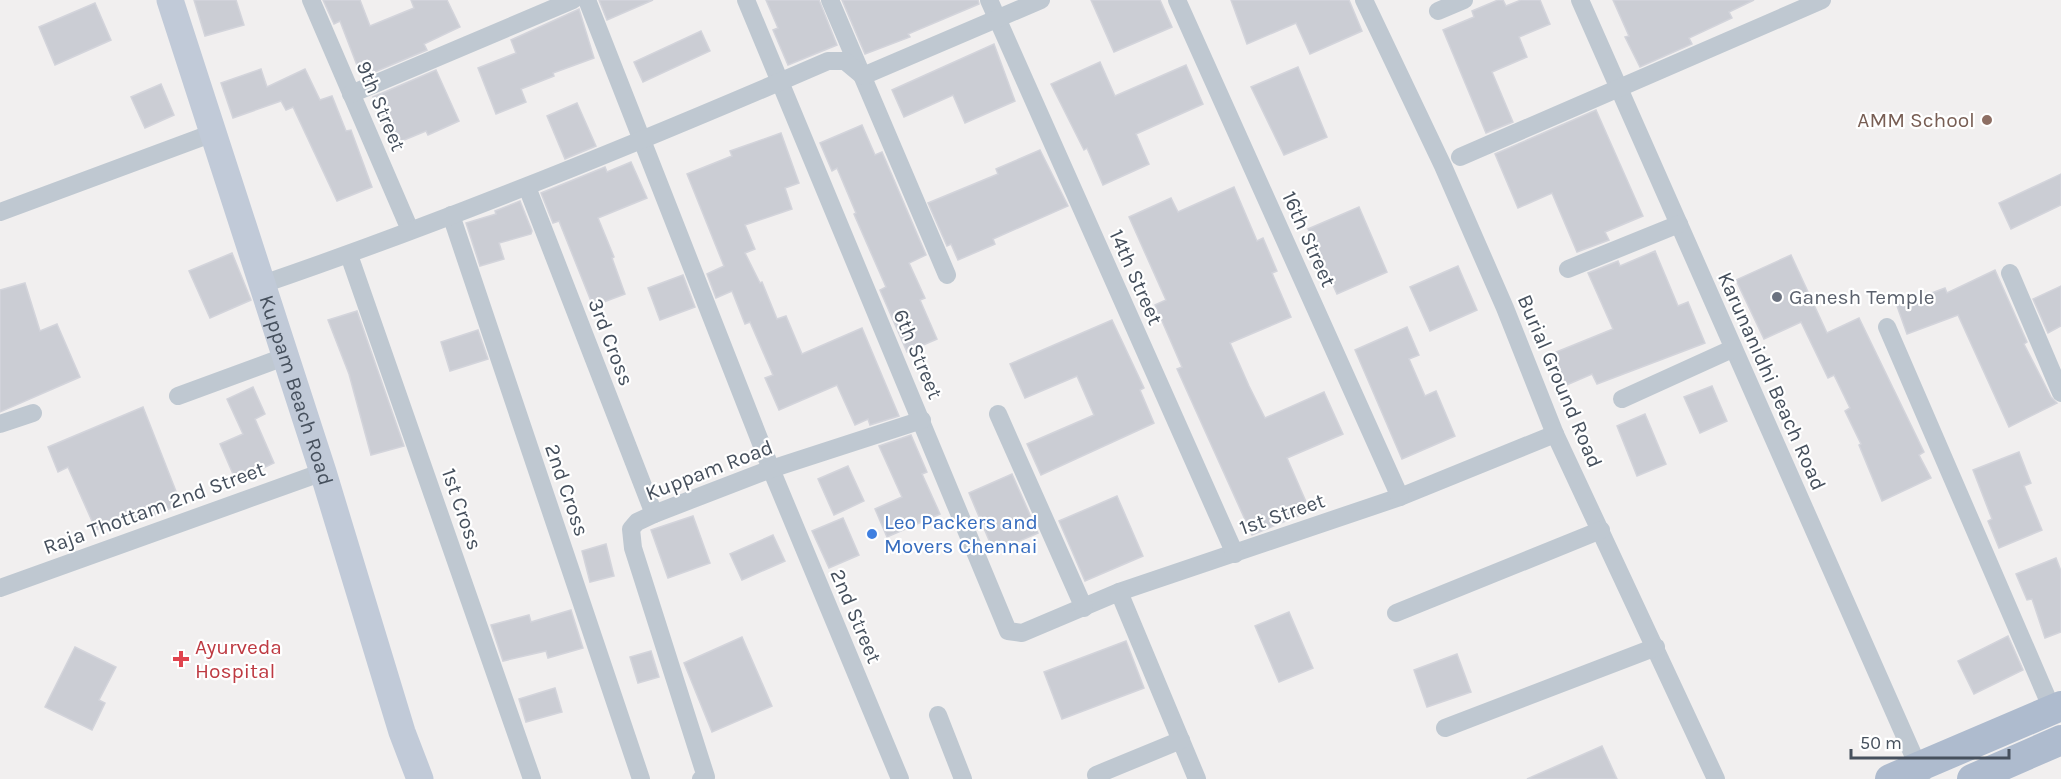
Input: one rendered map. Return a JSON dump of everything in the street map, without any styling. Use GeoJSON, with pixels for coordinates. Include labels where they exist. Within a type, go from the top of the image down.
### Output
{"type":"FeatureCollection","features":[{"type":"Feature","properties":{"kind":"main road"},"geometry":{"type":"LineString","coordinates":[[1890,779],[1922,772],[2057,707]]}},
{"type":"Feature","properties":{"kind":"main road"},"geometry":{"type":"LineString","coordinates":[[1972,779],[2061,740]]}},
{"type":"Feature","properties":{"kind":"street","name":"Kuppam Beach Road"},"geometry":{"type":"LineString","coordinates":[[170,0],[260,285],[323,472],[402,732],[420,779]]}},
{"type":"Feature","properties":{"kind":"street","name":"9th Street"},"geometry":{"type":"LineString","coordinates":[[311,0],[410,230]]}},
{"type":"Feature","properties":{"kind":"street"},"geometry":{"type":"LineString","coordinates":[[351,94],[573,0]]}},
{"type":"Feature","properties":{"kind":"street","name":"2nd Street"},"geometry":{"type":"LineString","coordinates":[[587,0],[771,469],[900,779]]}},
{"type":"Feature","properties":{"kind":"street","name":"6th Street"},"geometry":{"type":"LineString","coordinates":[[746,0],[1008,631],[1022,633]]}},
{"type":"Feature","properties":{"kind":"street"},"geometry":{"type":"LineString","coordinates":[[830,0],[946,275]]}},
{"type":"Feature","properties":{"kind":"street","name":"14th Street"},"geometry":{"type":"LineString","coordinates":[[989,0],[1235,554]]}},
{"type":"Feature","properties":{"kind":"street"},"geometry":{"type":"LineString","coordinates":[[863,76],[1041,0]]}},
{"type":"Feature","properties":{"kind":"street","name":"16th Street"},"geometry":{"type":"LineString","coordinates":[[1177,0],[1400,497]]}},
{"type":"Feature","properties":{"kind":"street","name":"Burial Ground Road"},"geometry":{"type":"LineString","coordinates":[[1364,0],[1443,166],[1505,308],[1555,434],[1656,646],[1716,779]]}},
{"type":"Feature","properties":{"kind":"street"},"geometry":{"type":"LineString","coordinates":[[1438,11],[1464,0]]}},
{"type":"Feature","properties":{"kind":"street","name":"Karunanidhi Beach Road"},"geometry":{"type":"LineString","coordinates":[[1580,0],[1732,349],[1922,772]]}},
{"type":"Feature","properties":{"kind":"street"},"geometry":{"type":"LineString","coordinates":[[1461,157],[1822,0]]}},
{"type":"Feature","properties":{"kind":"street"},"geometry":{"type":"LineString","coordinates":[[260,285],[349,255],[643,141],[828,61],[845,61],[863,76]]}},
{"type":"Feature","properties":{"kind":"street"},"geometry":{"type":"LineString","coordinates":[[0,212],[213,133]]}},
{"type":"Feature","properties":{"kind":"street","name":"3rd Cross"},"geometry":{"type":"LineString","coordinates":[[526,187],[654,514]]}},
{"type":"Feature","properties":{"kind":"street","name":"2nd Cross"},"geometry":{"type":"LineString","coordinates":[[451,215],[641,779]]}},
{"type":"Feature","properties":{"kind":"street"},"geometry":{"type":"LineString","coordinates":[[1568,269],[1679,224]]}},
{"type":"Feature","properties":{"kind":"street","name":"1st Cross"},"geometry":{"type":"LineString","coordinates":[[349,255],[532,779]]}},
{"type":"Feature","properties":{"kind":"street"},"geometry":{"type":"LineString","coordinates":[[2010,273],[2061,393]]}},
{"type":"Feature","properties":{"kind":"street"},"geometry":{"type":"LineString","coordinates":[[1887,327],[2057,707]]}},
{"type":"Feature","properties":{"kind":"street"},"geometry":{"type":"LineString","coordinates":[[1622,399],[1732,349]]}},
{"type":"Feature","properties":{"kind":"street"},"geometry":{"type":"LineString","coordinates":[[178,396],[284,357]]}},
{"type":"Feature","properties":{"kind":"street"},"geometry":{"type":"LineString","coordinates":[[0,424],[33,412]]}},
{"type":"Feature","properties":{"kind":"street"},"geometry":{"type":"LineString","coordinates":[[998,414],[1084,608]]}},
{"type":"Feature","properties":{"kind":"street","name":"Kuppam Road"},"geometry":{"type":"LineString","coordinates":[[704,778],[630,536],[631,529],[637,522],[654,514],[771,469],[921,420]]}},
{"type":"Feature","properties":{"kind":"street","name":"1st Street"},"geometry":{"type":"LineString","coordinates":[[1022,633],[1119,592],[1400,497],[1555,434]]}},
{"type":"Feature","properties":{"kind":"street","name":"Raja Thottam 2nd Street"},"geometry":{"type":"LineString","coordinates":[[0,588],[323,472]]}},
{"type":"Feature","properties":{"kind":"street"},"geometry":{"type":"LineString","coordinates":[[1396,613],[1601,530]]}},
{"type":"Feature","properties":{"kind":"street"},"geometry":{"type":"LineString","coordinates":[[1119,592],[1197,779]]}},
{"type":"Feature","properties":{"kind":"street"},"geometry":{"type":"LineString","coordinates":[[1445,728],[1656,646]]}},
{"type":"Feature","properties":{"kind":"street"},"geometry":{"type":"LineString","coordinates":[[938,715],[963,779]]}},
{"type":"Feature","properties":{"kind":"street"},"geometry":{"type":"LineString","coordinates":[[1096,775],[1181,741]]}},
{"type":"Feature","properties":{"kind":"building"},"geometry":{"type":"Polygon","coordinates":[[[194,0],[236,0],[244,25],[205,36],[194,0]]]}},
{"type":"Feature","properties":{"kind":"building"},"geometry":{"type":"Polygon","coordinates":[[[323,0],[360,0],[370,26],[414,8],[411,0],[447,0],[460,27],[424,44],[427,50],[365,76],[363,72],[360,73],[340,21],[334,24],[323,0]]]}},
{"type":"Feature","properties":{"kind":"building"},"geometry":{"type":"Polygon","coordinates":[[[599,0],[653,0],[607,20],[599,0]]]}},
{"type":"Feature","properties":{"kind":"building"},"geometry":{"type":"Polygon","coordinates":[[[766,0],[819,0],[837,45],[788,65],[773,30],[778,28],[766,0]]]}},
{"type":"Feature","properties":{"kind":"building"},"geometry":{"type":"Polygon","coordinates":[[[842,0],[978,0],[979,4],[908,34],[910,37],[865,54],[842,0]]]}},
{"type":"Feature","properties":{"kind":"building"},"geometry":{"type":"Polygon","coordinates":[[[1091,0],[1160,0],[1172,27],[1114,52],[1091,0]]]}},
{"type":"Feature","properties":{"kind":"building"},"geometry":{"type":"Polygon","coordinates":[[[1231,0],[1349,0],[1362,31],[1310,54],[1296,23],[1247,44],[1231,0]]]}},
{"type":"Feature","properties":{"kind":"building"},"geometry":{"type":"Polygon","coordinates":[[[1503,0],[1506,6],[1521,0],[1540,0],[1550,24],[1519,37],[1527,57],[1492,72],[1513,122],[1486,133],[1443,30],[1474,17],[1472,11],[1503,0]]]}},
{"type":"Feature","properties":{"kind":"building"},"geometry":{"type":"Polygon","coordinates":[[[1613,0],[1754,0],[1729,12],[1732,18],[1689,38],[1692,44],[1640,67],[1625,37],[1629,36],[1613,0]]]}},
{"type":"Feature","properties":{"kind":"building"},"geometry":{"type":"Polygon","coordinates":[[[95,3],[111,40],[55,65],[39,27],[95,3]]]}},
{"type":"Feature","properties":{"kind":"building"},"geometry":{"type":"Polygon","coordinates":[[[579,9],[594,58],[553,73],[554,76],[521,89],[526,102],[496,114],[478,68],[516,53],[511,40],[579,9]]]}},
{"type":"Feature","properties":{"kind":"building"},"geometry":{"type":"Polygon","coordinates":[[[701,31],[710,51],[643,82],[634,62],[701,31]]]}},
{"type":"Feature","properties":{"kind":"building"},"geometry":{"type":"Polygon","coordinates":[[[994,44],[1015,101],[965,123],[953,95],[904,117],[892,90],[994,44]]]}},
{"type":"Feature","properties":{"kind":"building"},"geometry":{"type":"Polygon","coordinates":[[[1100,62],[1115,96],[1186,65],[1203,104],[1136,134],[1149,164],[1103,185],[1087,148],[1084,150],[1051,84],[1100,62]]]}},
{"type":"Feature","properties":{"kind":"building"},"geometry":{"type":"Polygon","coordinates":[[[1298,67],[1327,137],[1284,155],[1251,87],[1298,67]]]}},
{"type":"Feature","properties":{"kind":"building"},"geometry":{"type":"Polygon","coordinates":[[[261,69],[267,87],[305,69],[320,100],[332,96],[346,131],[351,130],[372,187],[337,201],[293,107],[286,110],[281,101],[233,118],[221,83],[261,69]]]}},
{"type":"Feature","properties":{"kind":"building"},"geometry":{"type":"Polygon","coordinates":[[[436,70],[459,121],[428,135],[426,131],[392,145],[373,97],[436,70]]]}},
{"type":"Feature","properties":{"kind":"building"},"geometry":{"type":"Polygon","coordinates":[[[161,84],[174,115],[145,128],[131,97],[161,84]]]}},
{"type":"Feature","properties":{"kind":"building"},"geometry":{"type":"Polygon","coordinates":[[[577,103],[596,146],[565,159],[547,116],[577,103]]]}},
{"type":"Feature","properties":{"kind":"building"},"geometry":{"type":"Polygon","coordinates":[[[1596,110],[1643,216],[1605,232],[1609,240],[1577,252],[1552,193],[1518,208],[1495,154],[1596,110]]]}},
{"type":"Feature","properties":{"kind":"building"},"geometry":{"type":"Polygon","coordinates":[[[862,125],[875,155],[882,152],[926,255],[909,263],[925,298],[920,300],[937,339],[907,352],[880,290],[886,287],[854,214],[856,213],[837,168],[832,171],[820,143],[862,125]]]}},
{"type":"Feature","properties":{"kind":"building"},"geometry":{"type":"Polygon","coordinates":[[[781,133],[799,183],[785,188],[792,209],[745,225],[755,249],[745,253],[760,283],[762,282],[777,319],[786,316],[802,354],[862,328],[899,416],[870,425],[868,419],[855,425],[837,385],[779,410],[765,378],[773,375],[750,322],[745,324],[732,291],[716,298],[707,274],[724,266],[687,174],[732,156],[730,151],[781,133]]]}},
{"type":"Feature","properties":{"kind":"building"},"geometry":{"type":"Polygon","coordinates":[[[1040,150],[1068,206],[993,239],[995,244],[958,260],[951,244],[947,246],[928,203],[998,174],[996,169],[1040,150]]]}},
{"type":"Feature","properties":{"kind":"building"},"geometry":{"type":"Polygon","coordinates":[[[631,162],[647,198],[598,218],[614,257],[612,258],[625,294],[593,306],[559,221],[553,223],[541,193],[605,167],[607,172],[631,162]]]}},
{"type":"Feature","properties":{"kind":"building"},"geometry":{"type":"Polygon","coordinates":[[[2061,174],[2061,205],[2011,229],[1999,203],[2061,174]]]}},
{"type":"Feature","properties":{"kind":"building"},"geometry":{"type":"Polygon","coordinates":[[[1234,187],[1257,241],[1263,238],[1277,271],[1272,273],[1291,317],[1230,343],[1265,418],[1324,392],[1343,434],[1287,458],[1310,511],[1252,535],[1177,369],[1182,367],[1155,305],[1166,300],[1129,217],[1171,198],[1178,212],[1234,187]]]}},
{"type":"Feature","properties":{"kind":"building"},"geometry":{"type":"Polygon","coordinates":[[[520,201],[532,231],[531,234],[499,243],[504,259],[480,266],[466,223],[496,214],[495,211],[520,201]]]}},
{"type":"Feature","properties":{"kind":"building"},"geometry":{"type":"Polygon","coordinates":[[[1359,207],[1387,272],[1337,294],[1308,229],[1359,207]]]}},
{"type":"Feature","properties":{"kind":"building"},"geometry":{"type":"Polygon","coordinates":[[[1655,251],[1678,306],[1688,302],[1705,343],[1597,384],[1592,374],[1562,387],[1549,355],[1613,329],[1588,273],[1618,261],[1620,266],[1655,251]]]}},
{"type":"Feature","properties":{"kind":"building"},"geometry":{"type":"Polygon","coordinates":[[[232,253],[251,300],[210,318],[189,271],[232,253]]]}},
{"type":"Feature","properties":{"kind":"building"},"geometry":{"type":"Polygon","coordinates":[[[1791,255],[1827,333],[1859,318],[1924,452],[1919,455],[1931,478],[1882,501],[1859,445],[1861,444],[1845,411],[1850,408],[1834,375],[1828,378],[1801,322],[1764,339],[1736,280],[1791,255]]]}},
{"type":"Feature","properties":{"kind":"building"},"geometry":{"type":"Polygon","coordinates":[[[1458,266],[1477,310],[1430,331],[1410,287],[1458,266]]]}},
{"type":"Feature","properties":{"kind":"building"},"geometry":{"type":"Polygon","coordinates":[[[1995,270],[2027,342],[2024,344],[2051,397],[2057,403],[2009,427],[1958,315],[1907,334],[1897,306],[1945,288],[1947,293],[1995,270]]]}},
{"type":"Feature","properties":{"kind":"building"},"geometry":{"type":"Polygon","coordinates":[[[683,275],[695,307],[660,320],[648,288],[683,275]]]}},
{"type":"Feature","properties":{"kind":"building"},"geometry":{"type":"Polygon","coordinates":[[[25,283],[40,331],[57,324],[80,377],[0,412],[0,290],[25,283]]]}},
{"type":"Feature","properties":{"kind":"building"},"geometry":{"type":"Polygon","coordinates":[[[2061,286],[2061,326],[2048,333],[2033,299],[2061,286]]]}},
{"type":"Feature","properties":{"kind":"building"},"geometry":{"type":"Polygon","coordinates":[[[357,311],[404,446],[371,455],[349,374],[328,320],[357,311]]]}},
{"type":"Feature","properties":{"kind":"building"},"geometry":{"type":"Polygon","coordinates":[[[1112,320],[1144,388],[1140,390],[1154,423],[1041,475],[1027,444],[1094,415],[1077,376],[1025,398],[1010,364],[1112,320]]]}},
{"type":"Feature","properties":{"kind":"building"},"geometry":{"type":"Polygon","coordinates":[[[1407,327],[1419,355],[1409,359],[1425,396],[1436,391],[1455,436],[1402,459],[1355,350],[1407,327]]]}},
{"type":"Feature","properties":{"kind":"building"},"geometry":{"type":"Polygon","coordinates":[[[478,330],[488,359],[450,371],[441,342],[478,330]]]}},
{"type":"Feature","properties":{"kind":"building"},"geometry":{"type":"Polygon","coordinates":[[[1712,386],[1727,421],[1700,433],[1684,397],[1712,386]]]}},
{"type":"Feature","properties":{"kind":"building"},"geometry":{"type":"Polygon","coordinates":[[[253,387],[265,414],[255,419],[274,463],[236,481],[220,444],[243,434],[227,399],[253,387]]]}},
{"type":"Feature","properties":{"kind":"building"},"geometry":{"type":"Polygon","coordinates":[[[143,407],[181,504],[138,522],[134,513],[96,530],[68,467],[58,472],[48,447],[143,407]]]}},
{"type":"Feature","properties":{"kind":"building"},"geometry":{"type":"Polygon","coordinates":[[[1645,414],[1666,464],[1637,476],[1617,426],[1645,414]]]}},
{"type":"Feature","properties":{"kind":"building"},"geometry":{"type":"Polygon","coordinates":[[[911,435],[927,472],[922,474],[940,514],[887,537],[875,509],[902,497],[879,446],[911,435]]]}},
{"type":"Feature","properties":{"kind":"building"},"geometry":{"type":"Polygon","coordinates":[[[2019,452],[2031,483],[2024,486],[2042,530],[1999,548],[1988,521],[1992,519],[1973,470],[2019,452]]]}},
{"type":"Feature","properties":{"kind":"building"},"geometry":{"type":"Polygon","coordinates":[[[848,466],[864,501],[834,515],[818,479],[848,466]]]}},
{"type":"Feature","properties":{"kind":"building"},"geometry":{"type":"Polygon","coordinates":[[[1012,474],[1038,533],[994,552],[969,493],[1012,474]]]}},
{"type":"Feature","properties":{"kind":"building"},"geometry":{"type":"Polygon","coordinates":[[[1117,496],[1143,556],[1085,581],[1059,521],[1117,496]]]}},
{"type":"Feature","properties":{"kind":"building"},"geometry":{"type":"Polygon","coordinates":[[[693,516],[710,563],[668,578],[651,530],[693,516]]]}},
{"type":"Feature","properties":{"kind":"building"},"geometry":{"type":"Polygon","coordinates":[[[843,518],[859,555],[829,568],[812,531],[843,518]]]}},
{"type":"Feature","properties":{"kind":"building"},"geometry":{"type":"Polygon","coordinates":[[[773,535],[785,561],[742,580],[730,554],[773,535]]]}},
{"type":"Feature","properties":{"kind":"building"},"geometry":{"type":"Polygon","coordinates":[[[606,544],[614,576],[590,582],[582,551],[606,544]]]}},
{"type":"Feature","properties":{"kind":"building"},"geometry":{"type":"Polygon","coordinates":[[[2056,558],[2061,571],[2061,632],[2045,638],[2032,599],[2027,600],[2016,574],[2056,558]]]}},
{"type":"Feature","properties":{"kind":"building"},"geometry":{"type":"Polygon","coordinates":[[[571,610],[583,648],[548,658],[546,651],[503,661],[491,625],[529,615],[531,622],[571,610]]]}},
{"type":"Feature","properties":{"kind":"building"},"geometry":{"type":"Polygon","coordinates":[[[1289,612],[1313,668],[1279,682],[1255,626],[1289,612]]]}},
{"type":"Feature","properties":{"kind":"building"},"geometry":{"type":"Polygon","coordinates":[[[2008,636],[2023,670],[1974,694],[1958,661],[2008,636]]]}},
{"type":"Feature","properties":{"kind":"building"},"geometry":{"type":"Polygon","coordinates":[[[742,637],[772,706],[712,732],[684,663],[742,637]]]}},
{"type":"Feature","properties":{"kind":"building"},"geometry":{"type":"Polygon","coordinates":[[[1126,641],[1144,688],[1062,719],[1044,672],[1126,641]]]}},
{"type":"Feature","properties":{"kind":"building"},"geometry":{"type":"Polygon","coordinates":[[[75,647],[116,667],[99,700],[105,703],[92,730],[45,707],[75,647]]]}},
{"type":"Feature","properties":{"kind":"building"},"geometry":{"type":"Polygon","coordinates":[[[651,651],[659,677],[638,683],[630,657],[651,651]]]}},
{"type":"Feature","properties":{"kind":"building"},"geometry":{"type":"Polygon","coordinates":[[[1457,654],[1471,692],[1427,707],[1414,670],[1457,654]]]}},
{"type":"Feature","properties":{"kind":"building"},"geometry":{"type":"Polygon","coordinates":[[[555,688],[562,712],[526,722],[519,699],[555,688]]]}},
{"type":"Feature","properties":{"kind":"building"},"geometry":{"type":"Polygon","coordinates":[[[1602,746],[1617,779],[1527,779],[1602,746]]]}},
{"type":"Feature","properties":{"kind":"place","name":"AMM School"},"geometry":{"type":"Point","coordinates":[1987,120]}},
{"type":"Feature","properties":{"kind":"place","name":"Ganesh Temple"},"geometry":{"type":"Point","coordinates":[1777,297]}},
{"type":"Feature","properties":{"kind":"place","name":"Leo Packers and Movers Chennai"},"geometry":{"type":"Point","coordinates":[872,534]}},
{"type":"Feature","properties":{"kind":"place","name":"Ayurveda Hospital"},"geometry":{"type":"Point","coordinates":[181,659]}}]}
